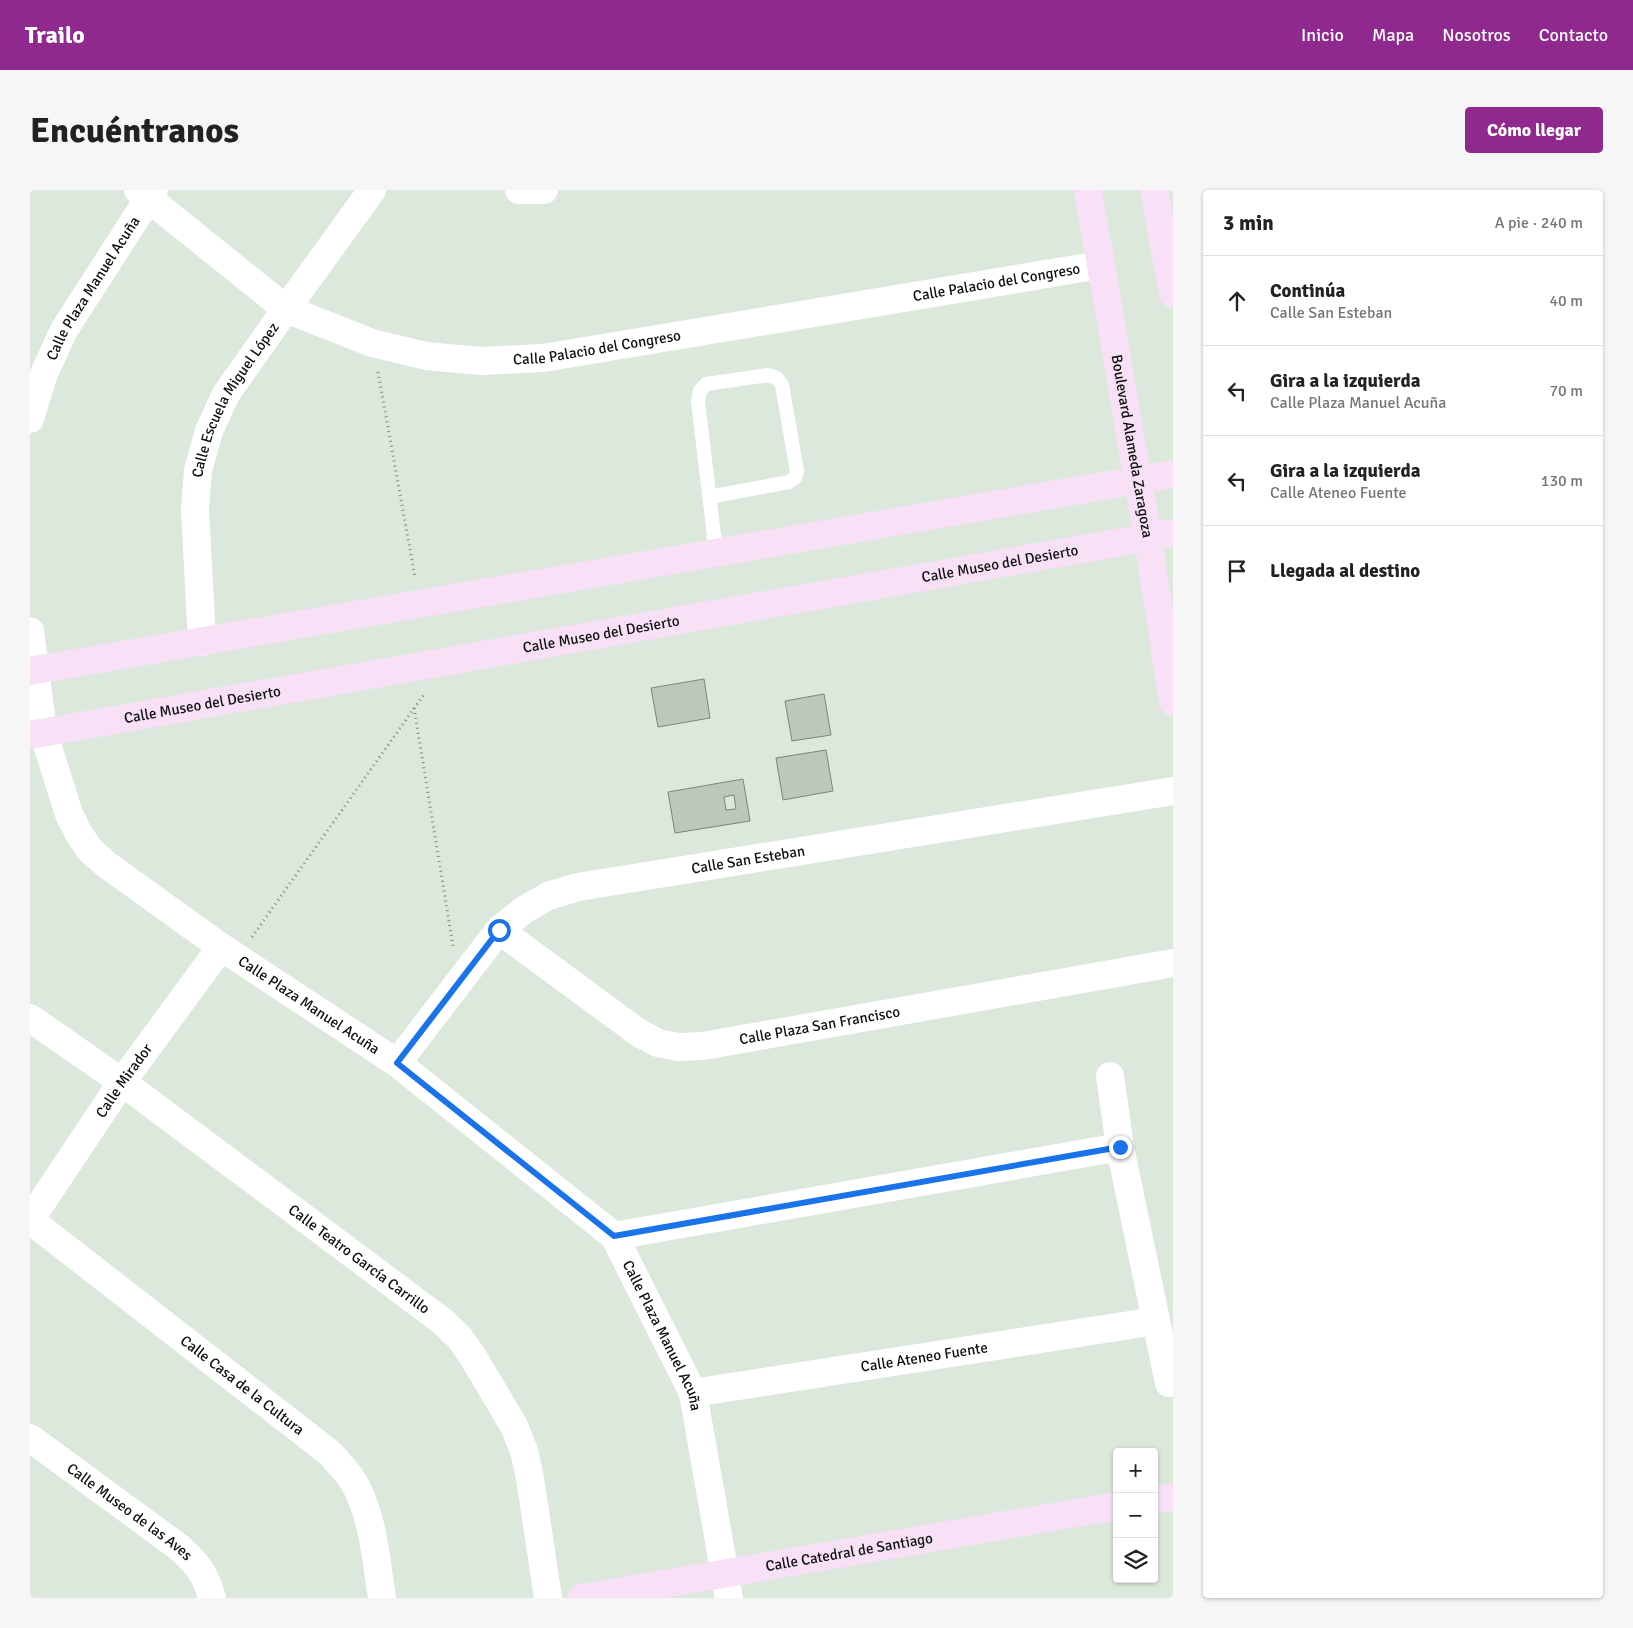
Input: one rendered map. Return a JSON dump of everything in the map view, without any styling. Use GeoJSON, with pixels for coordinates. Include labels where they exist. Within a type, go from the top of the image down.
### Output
{"type":"FeatureCollection","features":[{"type":"Feature","properties":{"kind":"street","name":"Calle Escuela Miguel López"},"geometry":{"type":"LineString","coordinates":[[202,642],[195,509],[198,470],[209,430],[226,394],[372,190]]}},
{"type":"Feature","properties":{"kind":"street"},"geometry":{"type":"LineString","coordinates":[[519,190],[544,190]]}},
{"type":"Feature","properties":{"kind":"street","name":"Boulevard Alameda Zaragoza"},"geometry":{"type":"LineString","coordinates":[[1088,190],[1138,480],[1160,536],[1173,702]]}},
{"type":"Feature","properties":{"kind":"street"},"geometry":{"type":"LineString","coordinates":[[1154,190],[1173,294]]}},
{"type":"Feature","properties":{"kind":"street","name":"Calle Palacio del Congreso"},"geometry":{"type":"LineString","coordinates":[[147,193],[286,309],[372,343],[426,356],[481,361],[543,358],[1100,266]]}},
{"type":"Feature","properties":{"kind":"street","name":"Calle Plaza Manuel Acuña"},"geometry":{"type":"LineString","coordinates":[[30,419],[43,376],[64,330],[147,193]]}},
{"type":"Feature","properties":{"kind":"street"},"geometry":{"type":"LineString","coordinates":[[32,671],[1173,474]]}},
{"type":"Feature","properties":{"kind":"street","name":"Calle Museo del Desierto"},"geometry":{"type":"LineString","coordinates":[[36,734],[1160,536]]}},
{"type":"Feature","properties":{"kind":"street","name":"Calle Plaza Manuel Acuña"},"geometry":{"type":"LineString","coordinates":[[30,631],[36,734],[69,814],[90,850],[107,865],[229,952],[397,1063],[614,1236],[693,1393],[726,1585]]}},
{"type":"Feature","properties":{"kind":"street","name":"Calle San Esteban"},"geometry":{"type":"LineString","coordinates":[[397,1063],[499,930],[524,910],[548,896],[578,887],[1173,790]]}},
{"type":"Feature","properties":{"kind":"street","name":"Calle Plaza San Francisco"},"geometry":{"type":"LineString","coordinates":[[499,930],[639,1033],[658,1043],[678,1047],[703,1046],[1173,963]]}},
{"type":"Feature","properties":{"kind":"street","name":"Calle Mirador"},"geometry":{"type":"LineString","coordinates":[[30,1220],[122,1082],[229,952]]}},
{"type":"Feature","properties":{"kind":"street","name":"Calle Teatro García Carrillo"},"geometry":{"type":"LineString","coordinates":[[30,1018],[122,1082],[442,1320],[459,1337],[514,1426],[524,1451],[530,1478],[548,1598]]}},
{"type":"Feature","properties":{"kind":"street"},"geometry":{"type":"LineString","coordinates":[[1110,1076],[1120,1147],[1169,1383]]}},
{"type":"Feature","properties":{"kind":"street"},"geometry":{"type":"LineString","coordinates":[[614,1236],[1120,1147]]}},
{"type":"Feature","properties":{"kind":"street","name":"Calle Casa de la Cultura"},"geometry":{"type":"LineString","coordinates":[[30,1220],[331,1454],[351,1479],[364,1507],[373,1540],[382,1598]]}},
{"type":"Feature","properties":{"kind":"street","name":"Calle Ateneo Fuente"},"geometry":{"type":"LineString","coordinates":[[693,1393],[1156,1320]]}},
{"type":"Feature","properties":{"kind":"street","name":"Calle Museo de las Aves"},"geometry":{"type":"LineString","coordinates":[[30,1438],[180,1548],[197,1564],[207,1580],[212,1598]]}},
{"type":"Feature","properties":{"kind":"street"},"geometry":{"type":"LineString","coordinates":[[1158,1499],[1173,1497]]}},
{"type":"Feature","properties":{"kind":"street","name":"Calle Catedral de Santiago"},"geometry":{"type":"LineString","coordinates":[[582,1598],[726,1585],[1113,1507]]}},
{"type":"Feature","properties":{"kind":"lane"},"geometry":{"type":"LineString","coordinates":[[709,497],[790,482],[796,478],[797,471],[782,385],[778,378],[768,375],[706,384],[700,391],[698,401],[709,497],[716,553]]}},
{"type":"Feature","properties":{"kind":"path"},"geometry":{"type":"LineString","coordinates":[[372,343],[420,605]]}},
{"type":"Feature","properties":{"kind":"path"},"geometry":{"type":"LineString","coordinates":[[229,952],[414,707],[451,661]]}},
{"type":"Feature","properties":{"kind":"path"},"geometry":{"type":"LineString","coordinates":[[414,707],[458,984]]}},
{"type":"Feature","properties":{"kind":"building"},"geometry":{"type":"Polygon","coordinates":[[[704,679],[710,718],[658,727],[651,688],[704,679]]]}},
{"type":"Feature","properties":{"kind":"building"},"geometry":{"type":"Polygon","coordinates":[[[824,694],[831,735],[792,741],[785,701],[824,694]]]}},
{"type":"Feature","properties":{"kind":"building"},"geometry":{"type":"Polygon","coordinates":[[[826,750],[833,791],[783,800],[776,758],[826,750]]]}},
{"type":"Feature","properties":{"kind":"building"},"geometry":{"type":"Polygon","coordinates":[[[743,779],[750,821],[675,833],[668,792],[743,779]],[[734,795],[724,797],[726,810],[736,809],[734,795]]]}},
{"type":"Feature","properties":{"kind":"route"},"geometry":{"type":"LineString","coordinates":[[499,930],[397,1063],[614,1236],[1120,1147]]}}]}
